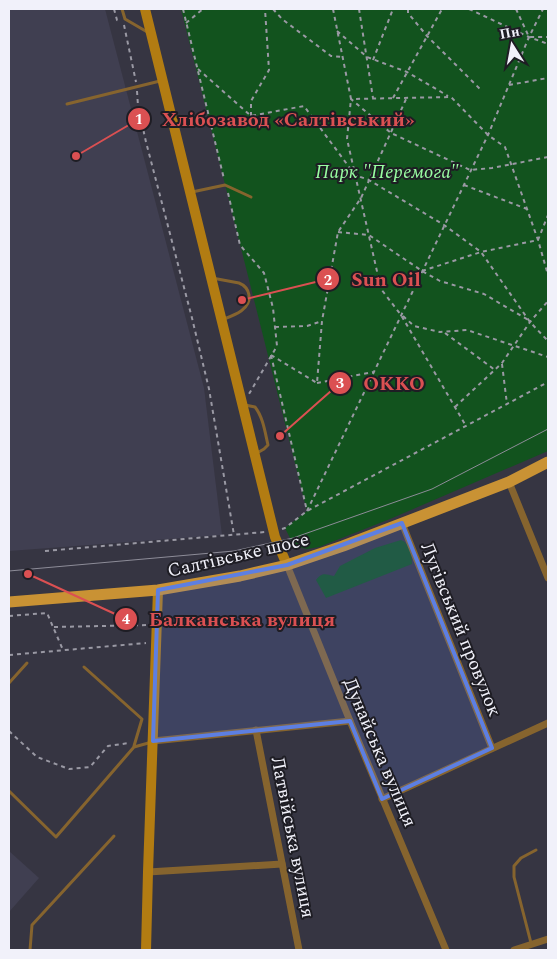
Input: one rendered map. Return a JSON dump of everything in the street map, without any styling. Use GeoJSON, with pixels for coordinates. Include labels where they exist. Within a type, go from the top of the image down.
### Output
{"type":"FeatureCollection","features":[{"type":"Feature","properties":{"kind":"main road"},"geometry":{"type":"LineString","coordinates":[[145,9],[275,537],[287,565]]}},
{"type":"Feature","properties":{"kind":"main road","name":"Салтівське шосе"},"geometry":{"type":"LineString","coordinates":[[9,602],[158,590],[240,576],[287,565],[402,524],[508,482],[548,462]]}},
{"type":"Feature","properties":{"kind":"main road"},"geometry":{"type":"LineString","coordinates":[[146,950],[158,590]]}},
{"type":"Feature","properties":{"kind":"street"},"geometry":{"type":"LineString","coordinates":[[508,482],[548,578]]}},
{"type":"Feature","properties":{"kind":"street","name":"Лугівський провулок"},"geometry":{"type":"LineString","coordinates":[[402,524],[492,748]]}},
{"type":"Feature","properties":{"kind":"street","name":"Дунайська вулиця"},"geometry":{"type":"LineString","coordinates":[[287,565],[382,799],[446,950]]}},
{"type":"Feature","properties":{"kind":"street"},"geometry":{"type":"LineString","coordinates":[[153,741],[350,721]]}},
{"type":"Feature","properties":{"kind":"street"},"geometry":{"type":"LineString","coordinates":[[382,799],[548,723]]}},
{"type":"Feature","properties":{"kind":"street","name":"Латвійська вулиця"},"geometry":{"type":"LineString","coordinates":[[256,730],[299,950]]}},
{"type":"Feature","properties":{"kind":"street"},"geometry":{"type":"LineString","coordinates":[[148,872],[282,864]]}},
{"type":"Feature","properties":{"kind":"street"},"geometry":{"type":"LineString","coordinates":[[514,950],[548,939]]}},
{"type":"Feature","properties":{"kind":"lane"},"geometry":{"type":"LineString","coordinates":[[122,9],[125,19],[152,34]]}},
{"type":"Feature","properties":{"kind":"lane"},"geometry":{"type":"LineString","coordinates":[[66,104],[163,80]]}},
{"type":"Feature","properties":{"kind":"lane"},"geometry":{"type":"LineString","coordinates":[[190,193],[226,186],[251,196]]}},
{"type":"Feature","properties":{"kind":"lane"},"geometry":{"type":"LineString","coordinates":[[211,278],[239,282],[248,292],[249,301],[244,308],[222,320]]}},
{"type":"Feature","properties":{"kind":"lane"},"geometry":{"type":"LineString","coordinates":[[242,404],[254,407],[260,413],[268,445],[264,450],[254,454]]}},
{"type":"Feature","properties":{"kind":"lane"},"geometry":{"type":"LineString","coordinates":[[9,683],[27,663]]}},
{"type":"Feature","properties":{"kind":"lane"},"geometry":{"type":"LineString","coordinates":[[9,790],[56,837],[134,747],[142,719],[84,667]]}},
{"type":"Feature","properties":{"kind":"lane"},"geometry":{"type":"LineString","coordinates":[[134,747],[153,741]]}},
{"type":"Feature","properties":{"kind":"lane"},"geometry":{"type":"LineString","coordinates":[[30,950],[32,925],[114,836]]}},
{"type":"Feature","properties":{"kind":"lane"},"geometry":{"type":"LineString","coordinates":[[531,944],[514,877],[514,866],[521,858],[536,850]]}},
{"type":"Feature","properties":{"kind":"path"},"geometry":{"type":"LineString","coordinates":[[45,551],[234,535],[209,389],[146,142],[138,106],[136,76],[123,23],[117,20],[114,9]]}},
{"type":"Feature","properties":{"kind":"path"},"geometry":{"type":"LineString","coordinates":[[183,9],[240,245],[264,272],[273,308],[277,346],[242,404]]}},
{"type":"Feature","properties":{"kind":"path"},"geometry":{"type":"LineString","coordinates":[[186,23],[203,9]]}},
{"type":"Feature","properties":{"kind":"path"},"geometry":{"type":"LineString","coordinates":[[251,116],[251,101],[269,70],[265,9]]}},
{"type":"Feature","properties":{"kind":"path"},"geometry":{"type":"LineString","coordinates":[[273,9],[282,19],[331,56],[342,57]]}},
{"type":"Feature","properties":{"kind":"path"},"geometry":{"type":"LineString","coordinates":[[333,9],[351,99],[348,139],[381,289],[401,315],[466,426]]}},
{"type":"Feature","properties":{"kind":"path"},"geometry":{"type":"LineString","coordinates":[[359,9],[373,98]]}},
{"type":"Feature","properties":{"kind":"path"},"geometry":{"type":"LineString","coordinates":[[373,60],[393,9]]}},
{"type":"Feature","properties":{"kind":"path"},"geometry":{"type":"LineString","coordinates":[[408,9],[408,12],[426,36],[480,90]]}},
{"type":"Feature","properties":{"kind":"path"},"geometry":{"type":"LineString","coordinates":[[393,98],[442,9]]}},
{"type":"Feature","properties":{"kind":"path"},"geometry":{"type":"LineString","coordinates":[[469,9],[548,44]]}},
{"type":"Feature","properties":{"kind":"path"},"geometry":{"type":"LineString","coordinates":[[516,9],[529,37]]}},
{"type":"Feature","properties":{"kind":"path"},"geometry":{"type":"LineString","coordinates":[[307,511],[488,135],[529,37],[544,9]]}},
{"type":"Feature","properties":{"kind":"path"},"geometry":{"type":"LineString","coordinates":[[337,31],[366,57],[407,72],[450,97],[488,135],[505,147],[538,240],[548,276]]}},
{"type":"Feature","properties":{"kind":"path"},"geometry":{"type":"LineString","coordinates":[[529,37],[548,37]]}},
{"type":"Feature","properties":{"kind":"path"},"geometry":{"type":"LineString","coordinates":[[198,69],[251,116]]}},
{"type":"Feature","properties":{"kind":"path"},"geometry":{"type":"LineString","coordinates":[[509,85],[548,78]]}},
{"type":"Feature","properties":{"kind":"path"},"geometry":{"type":"LineString","coordinates":[[316,383],[322,320],[338,232],[361,198],[407,97]]}},
{"type":"Feature","properties":{"kind":"path"},"geometry":{"type":"LineString","coordinates":[[351,99],[450,97]]}},
{"type":"Feature","properties":{"kind":"path"},"geometry":{"type":"LineString","coordinates":[[351,99],[391,133],[470,170],[492,168],[548,157]]}},
{"type":"Feature","properties":{"kind":"path"},"geometry":{"type":"LineString","coordinates":[[251,116],[304,106],[355,175],[369,180],[444,225],[481,252],[530,322],[548,341]]}},
{"type":"Feature","properties":{"kind":"path"},"geometry":{"type":"LineString","coordinates":[[464,185],[526,208]]}},
{"type":"Feature","properties":{"kind":"path"},"geometry":{"type":"LineString","coordinates":[[538,240],[548,215]]}},
{"type":"Feature","properties":{"kind":"path"},"geometry":{"type":"LineString","coordinates":[[338,232],[369,235],[440,281],[484,294],[530,322]]}},
{"type":"Feature","properties":{"kind":"path"},"geometry":{"type":"LineString","coordinates":[[422,271],[481,252],[538,240]]}},
{"type":"Feature","properties":{"kind":"path"},"geometry":{"type":"LineString","coordinates":[[455,407],[502,363],[530,322],[548,301]]}},
{"type":"Feature","properties":{"kind":"path"},"geometry":{"type":"LineString","coordinates":[[401,315],[414,326],[440,332],[467,330],[548,357]]}},
{"type":"Feature","properties":{"kind":"path"},"geometry":{"type":"LineString","coordinates":[[275,327],[307,326],[322,320]]}},
{"type":"Feature","properties":{"kind":"path"},"geometry":{"type":"LineString","coordinates":[[444,332],[495,370]]}},
{"type":"Feature","properties":{"kind":"path"},"geometry":{"type":"LineString","coordinates":[[271,355],[316,383],[374,372]]}},
{"type":"Feature","properties":{"kind":"path"},"geometry":{"type":"LineString","coordinates":[[271,355],[307,511]]}},
{"type":"Feature","properties":{"kind":"path"},"geometry":{"type":"LineString","coordinates":[[502,363],[507,404]]}},
{"type":"Feature","properties":{"kind":"path"},"geometry":{"type":"LineString","coordinates":[[307,511],[548,382]]}},
{"type":"Feature","properties":{"kind":"path"},"geometry":{"type":"LineString","coordinates":[[9,616],[48,613],[64,650]]}},
{"type":"Feature","properties":{"kind":"path"},"geometry":{"type":"LineString","coordinates":[[54,627],[157,625]]}},
{"type":"Feature","properties":{"kind":"path"},"geometry":{"type":"LineString","coordinates":[[9,655],[156,642]]}},
{"type":"Feature","properties":{"kind":"path"},"geometry":{"type":"LineString","coordinates":[[9,731],[37,757],[69,769],[90,767],[108,746],[135,742]]}},
{"type":"Feature","properties":{"kind":"highlighted area"},"geometry":{"type":"Polygon","coordinates":[[[402,523],[492,748],[382,799],[350,721],[153,741],[158,590],[287,565],[402,523]]]}},
{"type":"Feature","properties":{"kind":"shaded area"},"geometry":{"type":"Polygon","coordinates":[[[9,9],[105,9],[204,388],[222,535],[9,551],[9,9]]]}},
{"type":"Feature","properties":{"kind":"shaded area"},"geometry":{"type":"Polygon","coordinates":[[[9,851],[39,878],[9,912],[9,851]]]}},
{"type":"Feature","properties":{"kind":"green space","name":"Парк \"Перемога\""},"geometry":{"type":"Polygon","coordinates":[[[181,9],[548,9],[548,451],[390,519],[319,547],[307,549],[298,547],[292,542],[285,528],[307,511],[181,9]]]}},
{"type":"Feature","properties":{"kind":"green space"},"geometry":{"type":"Polygon","coordinates":[[[401,540],[407,544],[412,564],[326,598],[316,580],[320,576],[326,574],[334,576],[340,566],[375,548],[401,540]]]}},
{"type":"Feature","properties":{"kind":"tram line"},"geometry":{"type":"LineString","coordinates":[[9,571],[234,551],[293,538],[432,489],[548,429]]}},
{"type":"Feature","properties":{"kind":"place","name":"Хлібозавод «Салтівський»"},"geometry":{"type":"Point","coordinates":[76,156]}},
{"type":"Feature","properties":{"kind":"place","name":"Sun Oil"},"geometry":{"type":"Point","coordinates":[242,300]}},
{"type":"Feature","properties":{"kind":"place","name":"ОККО"},"geometry":{"type":"Point","coordinates":[280,436]}},
{"type":"Feature","properties":{"kind":"place","name":"Балканська вулиця"},"geometry":{"type":"Point","coordinates":[28,574]}}]}
